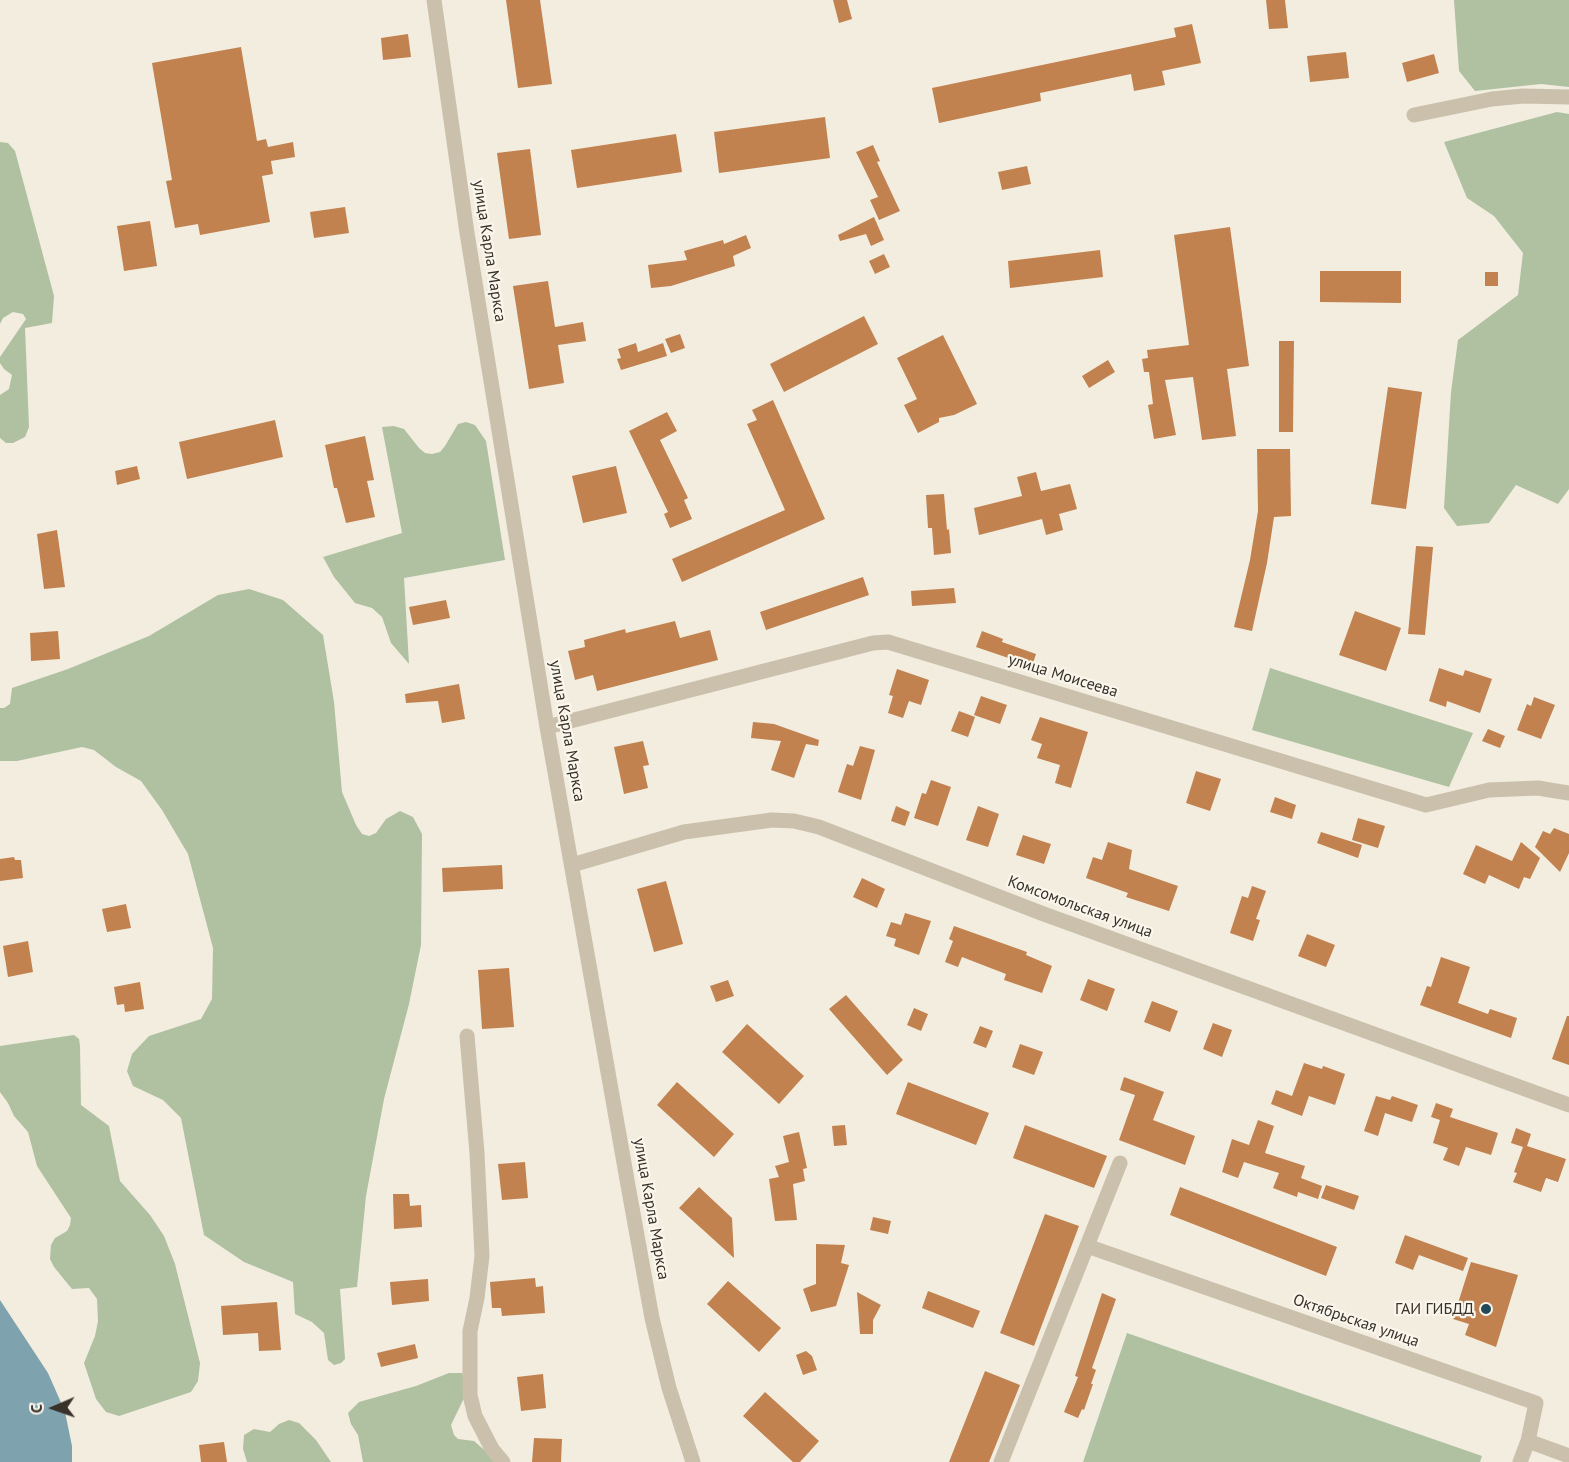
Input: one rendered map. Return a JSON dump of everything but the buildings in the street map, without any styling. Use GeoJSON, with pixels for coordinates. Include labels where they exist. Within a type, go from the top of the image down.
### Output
{"type":"FeatureCollection","features":[{"type":"Feature","properties":{"kind":"street","name":"улица Карла Маркса"},"geometry":{"type":"LineString","coordinates":[[434,0],[467,233],[547,727],[652,1318],[669,1388],[693,1462]]}},
{"type":"Feature","properties":{"kind":"street"},"geometry":{"type":"LineString","coordinates":[[1414,116],[1513,97],[1550,95],[1569,97]]}},
{"type":"Feature","properties":{"kind":"street","name":"улица Моисеева"},"geometry":{"type":"LineString","coordinates":[[547,727],[873,643],[888,642],[1426,805],[1490,789],[1538,788],[1569,793]]}},
{"type":"Feature","properties":{"kind":"street","name":"Комсомольская улица"},"geometry":{"type":"LineString","coordinates":[[572,865],[615,851],[696,831],[772,820],[794,821],[819,827],[1041,913],[1569,1105]]}},
{"type":"Feature","properties":{"kind":"street"},"geometry":{"type":"LineString","coordinates":[[467,1036],[477,1153],[482,1256],[470,1331],[470,1395],[475,1416],[492,1449],[503,1462]]}},
{"type":"Feature","properties":{"kind":"street"},"geometry":{"type":"LineString","coordinates":[[1001,1462],[1120,1162]]}},
{"type":"Feature","properties":{"kind":"street","name":"Октябрьская улица"},"geometry":{"type":"LineString","coordinates":[[1087,1246],[1536,1403],[1528,1441]]}},
{"type":"Feature","properties":{"kind":"street"},"geometry":{"type":"LineString","coordinates":[[1520,1462],[1528,1441],[1569,1455]]}},
{"type":"Feature","properties":{"kind":"green space"},"geometry":{"type":"Polygon","coordinates":[[[1454,0],[1569,0],[1569,87],[1541,84],[1475,91],[1459,71],[1454,0]]]}},
{"type":"Feature","properties":{"kind":"green space"},"geometry":{"type":"Polygon","coordinates":[[[1557,112],[1569,114],[1569,489],[1558,504],[1516,485],[1489,523],[1457,526],[1444,508],[1451,392],[1458,340],[1518,295],[1523,253],[1494,216],[1467,198],[1444,142],[1557,112]]]}},
{"type":"Feature","properties":{"kind":"green space"},"geometry":{"type":"Polygon","coordinates":[[[0,142],[8,143],[15,151],[54,296],[52,323],[25,328],[29,427],[25,437],[13,443],[6,443],[0,438],[0,395],[9,389],[12,375],[0,363],[0,357],[26,319],[23,314],[13,312],[3,318],[0,324],[0,142]]]}},
{"type":"Feature","properties":{"kind":"green space"},"geometry":{"type":"Polygon","coordinates":[[[466,422],[475,425],[486,441],[505,560],[404,578],[409,664],[391,643],[382,617],[372,608],[355,603],[334,577],[323,557],[402,533],[382,427],[394,426],[404,429],[419,448],[425,453],[432,454],[440,452],[458,424],[466,422]]]}},
{"type":"Feature","properties":{"kind":"green space"},"geometry":{"type":"Polygon","coordinates":[[[249,589],[283,600],[323,635],[334,702],[342,792],[362,834],[369,836],[376,833],[386,819],[400,811],[413,817],[422,834],[421,945],[409,1004],[384,1099],[366,1196],[357,1287],[340,1289],[345,1359],[334,1365],[328,1360],[324,1333],[312,1322],[295,1314],[293,1282],[244,1262],[204,1235],[181,1118],[163,1100],[133,1086],[127,1071],[132,1054],[149,1036],[201,1019],[212,999],[213,948],[188,854],[162,810],[141,781],[116,767],[94,750],[82,747],[17,761],[0,761],[0,708],[10,704],[12,688],[68,669],[149,636],[218,595],[249,589]]]}},
{"type":"Feature","properties":{"kind":"green space"},"geometry":{"type":"Polygon","coordinates":[[[1270,668],[1473,733],[1449,787],[1252,730],[1270,668]]]}},
{"type":"Feature","properties":{"kind":"green space"},"geometry":{"type":"Polygon","coordinates":[[[74,1035],[79,1039],[80,1046],[81,1105],[109,1126],[120,1181],[150,1215],[164,1236],[175,1264],[200,1363],[198,1381],[191,1392],[119,1416],[106,1412],[96,1399],[84,1363],[95,1336],[98,1321],[97,1299],[89,1288],[72,1289],[50,1259],[51,1245],[55,1238],[67,1231],[71,1218],[37,1166],[28,1132],[14,1116],[0,1092],[0,1046],[74,1035]]]}},
{"type":"Feature","properties":{"kind":"green space"},"geometry":{"type":"Polygon","coordinates":[[[1127,1333],[1482,1456],[1480,1462],[1083,1462],[1127,1333]]]}},
{"type":"Feature","properties":{"kind":"green space"},"geometry":{"type":"Polygon","coordinates":[[[449,1373],[462,1373],[466,1384],[466,1394],[451,1425],[454,1435],[458,1439],[474,1441],[498,1462],[363,1462],[358,1435],[351,1424],[348,1413],[359,1402],[416,1386],[449,1373]]]}},
{"type":"Feature","properties":{"kind":"green space"},"geometry":{"type":"Polygon","coordinates":[[[289,1420],[299,1423],[316,1440],[331,1462],[247,1462],[243,1449],[244,1435],[254,1429],[270,1432],[279,1424],[289,1420]]]}},
{"type":"Feature","properties":{"kind":"water"},"geometry":{"type":"Polygon","coordinates":[[[0,1300],[48,1373],[65,1412],[72,1446],[72,1462],[0,1462],[0,1300]]]}},
{"type":"Feature","properties":{"kind":"place","name":"ГАИ ГИБДД"},"geometry":{"type":"Point","coordinates":[1486,1309]}}]}
